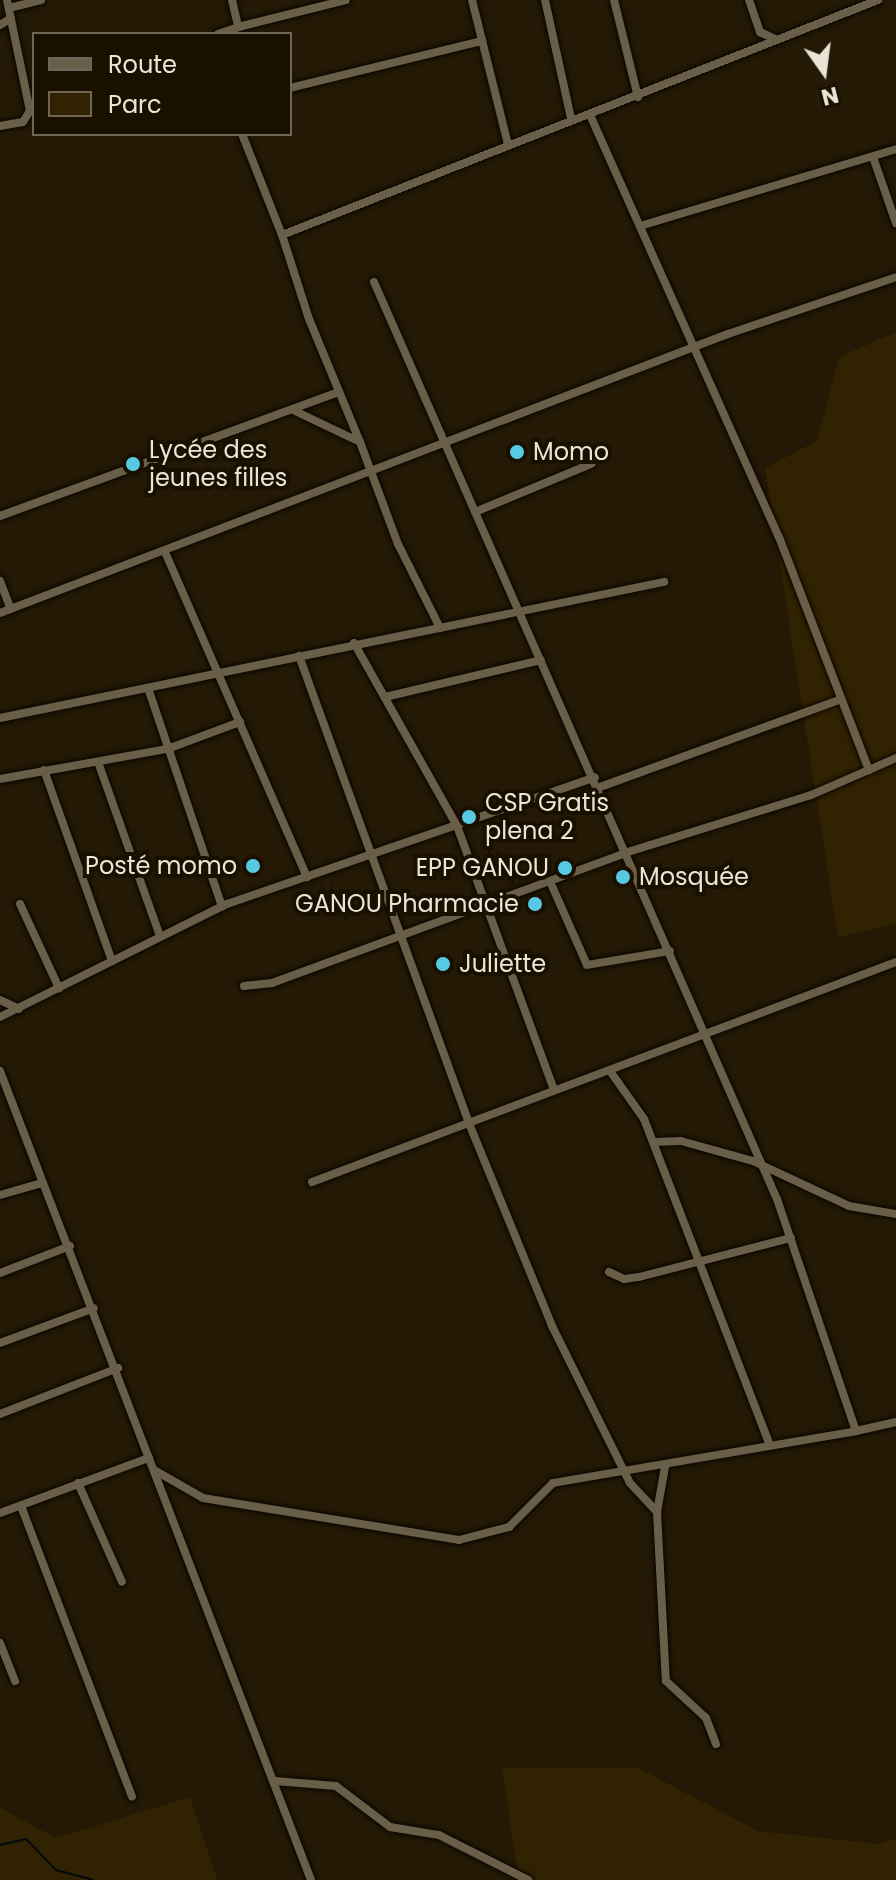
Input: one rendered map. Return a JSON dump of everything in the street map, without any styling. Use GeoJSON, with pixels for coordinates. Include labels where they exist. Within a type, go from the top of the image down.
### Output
{"type":"FeatureCollection","features":[{"type":"Feature","properties":{"kind":"street"},"geometry":{"type":"LineString","coordinates":[[0,126],[28,117],[8,4],[41,0]]}},
{"type":"Feature","properties":{"kind":"street"},"geometry":{"type":"LineString","coordinates":[[232,0],[238,27]]}},
{"type":"Feature","properties":{"kind":"street"},"geometry":{"type":"LineString","coordinates":[[224,32],[346,0]]}},
{"type":"Feature","properties":{"kind":"street"},"geometry":{"type":"LineString","coordinates":[[472,0],[508,144]]}},
{"type":"Feature","properties":{"kind":"street"},"geometry":{"type":"LineString","coordinates":[[545,0],[571,118]]}},
{"type":"Feature","properties":{"kind":"street"},"geometry":{"type":"LineString","coordinates":[[614,0],[638,97]]}},
{"type":"Feature","properties":{"kind":"street"},"geometry":{"type":"LineString","coordinates":[[749,0],[760,32],[775,39]]}},
{"type":"Feature","properties":{"kind":"street"},"geometry":{"type":"LineString","coordinates":[[282,235],[571,118],[590,115],[638,97],[750,47],[878,0]]}},
{"type":"Feature","properties":{"kind":"street"},"geometry":{"type":"LineString","coordinates":[[0,25],[11,18]]}},
{"type":"Feature","properties":{"kind":"street"},"geometry":{"type":"LineString","coordinates":[[750,47],[760,32]]}},
{"type":"Feature","properties":{"kind":"street"},"geometry":{"type":"LineString","coordinates":[[292,88],[482,41]]}},
{"type":"Feature","properties":{"kind":"street"},"geometry":{"type":"LineString","coordinates":[[23,83],[32,81]]}},
{"type":"Feature","properties":{"kind":"street"},"geometry":{"type":"LineString","coordinates":[[590,115],[692,351],[779,537],[839,700],[869,770]]}},
{"type":"Feature","properties":{"kind":"street"},"geometry":{"type":"LineString","coordinates":[[243,136],[369,472],[440,628]]}},
{"type":"Feature","properties":{"kind":"street"},"geometry":{"type":"LineString","coordinates":[[640,226],[896,149]]}},
{"type":"Feature","properties":{"kind":"street"},"geometry":{"type":"LineString","coordinates":[[873,157],[896,223]]}},
{"type":"Feature","properties":{"kind":"street"},"geometry":{"type":"LineString","coordinates":[[0,613],[442,443],[896,277]]}},
{"type":"Feature","properties":{"kind":"street"},"geometry":{"type":"LineString","coordinates":[[374,282],[442,443],[600,787],[762,1164],[791,1238],[856,1431]]}},
{"type":"Feature","properties":{"kind":"street"},"geometry":{"type":"LineString","coordinates":[[0,516],[295,411],[339,392]]}},
{"type":"Feature","properties":{"kind":"street"},"geometry":{"type":"LineString","coordinates":[[295,411],[360,442]]}},
{"type":"Feature","properties":{"kind":"street"},"geometry":{"type":"LineString","coordinates":[[475,512],[591,464]]}},
{"type":"Feature","properties":{"kind":"street"},"geometry":{"type":"LineString","coordinates":[[165,552],[307,877]]}},
{"type":"Feature","properties":{"kind":"street"},"geometry":{"type":"LineString","coordinates":[[0,581],[11,609]]}},
{"type":"Feature","properties":{"kind":"street"},"geometry":{"type":"LineString","coordinates":[[0,718],[354,643],[440,628],[518,609],[664,582]]}},
{"type":"Feature","properties":{"kind":"street"},"geometry":{"type":"LineString","coordinates":[[354,643],[457,826],[489,905],[554,1089]]}},
{"type":"Feature","properties":{"kind":"street"},"geometry":{"type":"LineString","coordinates":[[299,656],[468,1121],[552,1326],[627,1473],[657,1512]]}},
{"type":"Feature","properties":{"kind":"street"},"geometry":{"type":"LineString","coordinates":[[385,697],[541,660]]}},
{"type":"Feature","properties":{"kind":"street"},"geometry":{"type":"LineString","coordinates":[[148,688],[222,907]]}},
{"type":"Feature","properties":{"kind":"street"},"geometry":{"type":"LineString","coordinates":[[600,787],[839,700]]}},
{"type":"Feature","properties":{"kind":"street"},"geometry":{"type":"LineString","coordinates":[[0,779],[167,749],[240,722]]}},
{"type":"Feature","properties":{"kind":"street"},"geometry":{"type":"LineString","coordinates":[[244,986],[401,936],[896,758]]}},
{"type":"Feature","properties":{"kind":"street"},"geometry":{"type":"LineString","coordinates":[[98,762],[160,936]]}},
{"type":"Feature","properties":{"kind":"street"},"geometry":{"type":"LineString","coordinates":[[44,770],[112,961]]}},
{"type":"Feature","properties":{"kind":"street"},"geometry":{"type":"LineString","coordinates":[[0,1017],[222,907],[595,777]]}},
{"type":"Feature","properties":{"kind":"street"},"geometry":{"type":"LineString","coordinates":[[552,886],[587,965],[670,951]]}},
{"type":"Feature","properties":{"kind":"street"},"geometry":{"type":"LineString","coordinates":[[20,904],[59,988]]}},
{"type":"Feature","properties":{"kind":"street"},"geometry":{"type":"LineString","coordinates":[[312,1182],[896,962]]}},
{"type":"Feature","properties":{"kind":"street"},"geometry":{"type":"LineString","coordinates":[[0,1000],[19,1009]]}},
{"type":"Feature","properties":{"kind":"street"},"geometry":{"type":"LineString","coordinates":[[0,1071],[118,1368],[153,1470],[311,1880]]}},
{"type":"Feature","properties":{"kind":"street"},"geometry":{"type":"LineString","coordinates":[[610,1071],[653,1142],[770,1446]]}},
{"type":"Feature","properties":{"kind":"street"},"geometry":{"type":"LineString","coordinates":[[653,1142],[681,1141],[762,1164],[849,1206],[896,1214]]}},
{"type":"Feature","properties":{"kind":"street"},"geometry":{"type":"LineString","coordinates":[[0,1195],[42,1183]]}},
{"type":"Feature","properties":{"kind":"street"},"geometry":{"type":"LineString","coordinates":[[609,1272],[624,1279],[791,1238]]}},
{"type":"Feature","properties":{"kind":"street"},"geometry":{"type":"LineString","coordinates":[[0,1273],[70,1246]]}},
{"type":"Feature","properties":{"kind":"street"},"geometry":{"type":"LineString","coordinates":[[0,1343],[94,1308]]}},
{"type":"Feature","properties":{"kind":"street"},"geometry":{"type":"LineString","coordinates":[[0,1414],[118,1368]]}},
{"type":"Feature","properties":{"kind":"street"},"geometry":{"type":"LineString","coordinates":[[153,1470],[203,1498],[459,1540],[509,1527],[549,1485],[665,1467],[896,1422]]}},
{"type":"Feature","properties":{"kind":"street"},"geometry":{"type":"LineString","coordinates":[[0,1513],[149,1458]]}},
{"type":"Feature","properties":{"kind":"street"},"geometry":{"type":"LineString","coordinates":[[665,1467],[657,1512],[666,1681],[706,1718],[716,1744]]}},
{"type":"Feature","properties":{"kind":"street"},"geometry":{"type":"LineString","coordinates":[[78,1483],[122,1582]]}},
{"type":"Feature","properties":{"kind":"street"},"geometry":{"type":"LineString","coordinates":[[21,1506],[132,1796]]}},
{"type":"Feature","properties":{"kind":"street"},"geometry":{"type":"LineString","coordinates":[[0,1643],[15,1681]]}},
{"type":"Feature","properties":{"kind":"street"},"geometry":{"type":"LineString","coordinates":[[275,1781],[336,1786],[390,1827],[439,1835],[528,1880]]}},
{"type":"Feature","properties":{"kind":"green space"},"geometry":{"type":"Polygon","coordinates":[[[896,332],[896,924],[838,937],[765,468],[817,441],[839,357],[896,332]]]}},
{"type":"Feature","properties":{"kind":"green space"},"geometry":{"type":"Polygon","coordinates":[[[502,1768],[638,1768],[758,1831],[880,1844],[896,1838],[896,1880],[519,1880],[502,1768]]]}},
{"type":"Feature","properties":{"kind":"green space"},"geometry":{"type":"Polygon","coordinates":[[[190,1797],[217,1880],[0,1880],[0,1808],[56,1838],[190,1797]]]}},
{"type":"Feature","properties":{"kind":"waterway"},"geometry":{"type":"LineString","coordinates":[[0,1845],[26,1839],[56,1870],[93,1880]]}},
{"type":"Feature","properties":{"kind":"place","name":"Momo"},"geometry":{"type":"Point","coordinates":[517,452]}},
{"type":"Feature","properties":{"kind":"place","name":"Lycée des jeunes filles"},"geometry":{"type":"Point","coordinates":[133,464]}},
{"type":"Feature","properties":{"kind":"place","name":"CSP Gratis plena 2"},"geometry":{"type":"Point","coordinates":[469,817]}},
{"type":"Feature","properties":{"kind":"place","name":"Posté momo"},"geometry":{"type":"Point","coordinates":[253,866]}},
{"type":"Feature","properties":{"kind":"place","name":"EPP GANOU"},"geometry":{"type":"Point","coordinates":[565,868]}},
{"type":"Feature","properties":{"kind":"place","name":"Mosquée"},"geometry":{"type":"Point","coordinates":[623,877]}},
{"type":"Feature","properties":{"kind":"place","name":"GANOU Pharmacie"},"geometry":{"type":"Point","coordinates":[535,904]}},
{"type":"Feature","properties":{"kind":"place","name":"Juliette"},"geometry":{"type":"Point","coordinates":[443,964]}}]}
